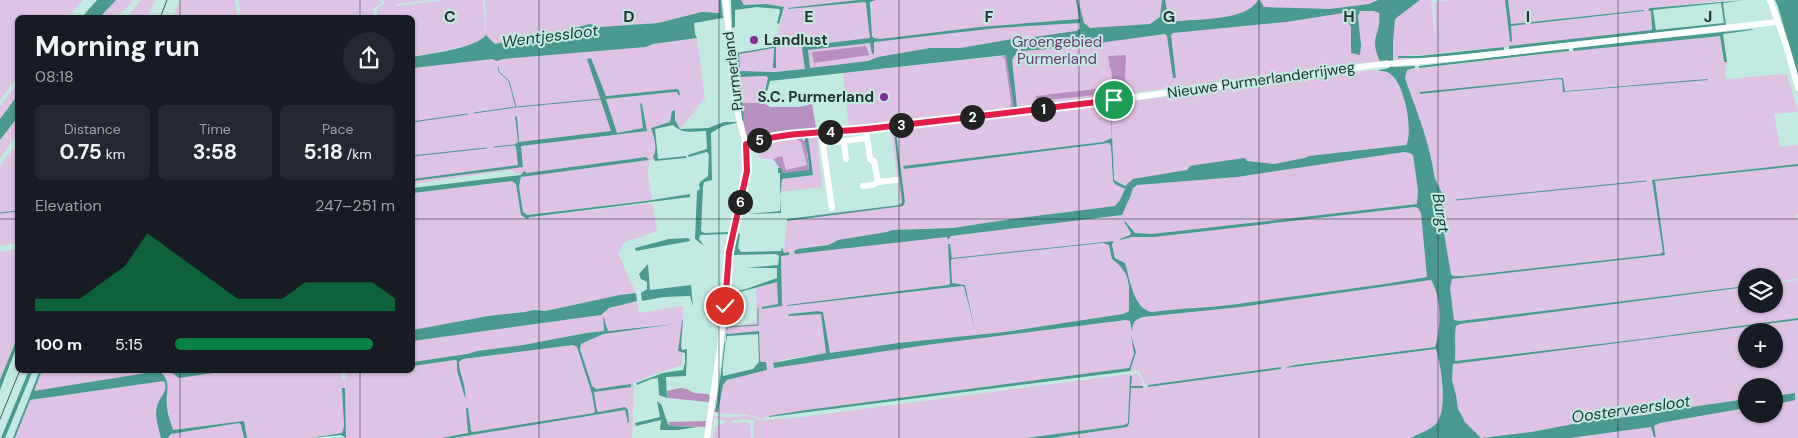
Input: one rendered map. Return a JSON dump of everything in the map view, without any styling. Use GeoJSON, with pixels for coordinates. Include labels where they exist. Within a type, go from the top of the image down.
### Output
{"type":"FeatureCollection","features":[{"type":"Feature","properties":{"kind":"street","name":"Purmerland"},"geometry":{"type":"LineString","coordinates":[[707,438],[720,347],[728,261],[747,171],[746,144],[739,121],[733,86],[726,0]]}},
{"type":"Feature","properties":{"kind":"street"},"geometry":{"type":"LineString","coordinates":[[1770,0],[1798,88]]}},
{"type":"Feature","properties":{"kind":"street","name":"Nieuwe Purmerlanderrijweg"},"geometry":{"type":"LineString","coordinates":[[746,144],[776,136],[803,132],[866,129],[1105,101],[1390,64],[1778,22]]}},
{"type":"Feature","properties":{"kind":"street"},"geometry":{"type":"LineString","coordinates":[[866,129],[870,159],[874,161],[878,182]]}},
{"type":"Feature","properties":{"kind":"street"},"geometry":{"type":"LineString","coordinates":[[822,132],[832,208]]}},
{"type":"Feature","properties":{"kind":"street"},"geometry":{"type":"LineString","coordinates":[[823,143],[867,138]]}},
{"type":"Feature","properties":{"kind":"street"},"geometry":{"type":"LineString","coordinates":[[844,141],[846,159]]}},
{"type":"Feature","properties":{"kind":"street"},"geometry":{"type":"LineString","coordinates":[[864,186],[896,180]]}},
{"type":"Feature","properties":{"kind":"green space"},"geometry":{"type":"Polygon","coordinates":[[[0,0],[83,0],[70,15],[15,15],[15,81],[0,100],[0,0]]]}},
{"type":"Feature","properties":{"kind":"green space"},"geometry":{"type":"Polygon","coordinates":[[[116,0],[133,0],[119,14],[103,15],[116,0]]]}},
{"type":"Feature","properties":{"kind":"green space"},"geometry":{"type":"Polygon","coordinates":[[[141,0],[155,0],[149,15],[128,15],[141,0]]]}},
{"type":"Feature","properties":{"kind":"green space"},"geometry":{"type":"Polygon","coordinates":[[[180,0],[235,0],[238,15],[174,15],[180,0]]]}},
{"type":"Feature","properties":{"kind":"green space"},"geometry":{"type":"Polygon","coordinates":[[[239,0],[380,0],[381,4],[374,8],[373,15],[240,15],[239,0]]]}},
{"type":"Feature","properties":{"kind":"green space"},"geometry":{"type":"Polygon","coordinates":[[[384,0],[430,0],[397,4],[397,6],[445,0],[483,0],[485,30],[485,0],[719,0],[719,13],[702,12],[658,23],[601,27],[590,24],[569,31],[495,44],[486,35],[471,45],[415,57],[415,15],[377,15],[377,9],[384,4],[384,0]]]}},
{"type":"Feature","properties":{"kind":"green space","name":"Groengebied Purmerland"},"geometry":{"type":"Polygon","coordinates":[[[741,0],[858,0],[788,8],[865,2],[872,36],[871,0],[1390,0],[1381,61],[1388,60],[1388,62],[1359,63],[1017,108],[1006,50],[808,73],[807,69],[769,72],[760,101],[764,98],[763,103],[739,103],[733,53],[774,48],[784,8],[766,4],[743,5],[741,0]]]}},
{"type":"Feature","properties":{"kind":"green space"},"geometry":{"type":"Polygon","coordinates":[[[1420,0],[1431,0],[1437,49],[1435,2],[1448,0],[1505,0],[1510,41],[1511,26],[1643,10],[1511,24],[1508,0],[1732,0],[1651,8],[1652,30],[1517,46],[1399,56],[1399,58],[1428,58],[1392,61],[1395,19],[1420,0]]]}},
{"type":"Feature","properties":{"kind":"green space"},"geometry":{"type":"Polygon","coordinates":[[[1720,36],[1723,62],[1727,62],[1725,66],[1726,79],[1787,74],[1798,112],[1774,114],[1780,147],[1798,145],[1798,164],[1653,180],[1663,252],[1660,254],[1453,276],[1451,274],[1443,229],[1444,199],[1435,177],[1426,137],[1405,78],[1407,70],[1720,36]],[[1563,78],[1420,94],[1560,79],[1562,80],[1563,92],[1708,80],[1564,91],[1563,78]]]}},
{"type":"Feature","properties":{"kind":"green space"},"geometry":{"type":"Polygon","coordinates":[[[697,38],[705,100],[701,101],[680,129],[675,120],[675,111],[672,111],[670,122],[651,128],[655,152],[654,160],[649,160],[648,175],[652,200],[527,215],[523,212],[519,186],[521,177],[648,160],[646,157],[527,173],[524,171],[521,175],[510,170],[415,184],[415,63],[646,47],[653,44],[697,38]],[[591,59],[614,132],[518,145],[521,165],[486,170],[523,166],[521,146],[647,131],[642,104],[640,104],[643,128],[617,133],[606,99],[674,92],[680,95],[675,89],[606,96],[591,59]]]}},
{"type":"Feature","properties":{"kind":"green space"},"geometry":{"type":"Polygon","coordinates":[[[1002,56],[1005,60],[1011,103],[1010,109],[849,128],[843,73],[1002,56]]]}},
{"type":"Feature","properties":{"kind":"green space"},"geometry":{"type":"Polygon","coordinates":[[[1379,70],[1388,72],[1399,84],[1408,118],[1409,129],[1406,145],[1309,156],[1274,164],[1247,161],[1133,179],[1126,186],[1114,180],[1111,111],[1112,138],[1103,142],[903,167],[904,169],[1109,143],[1111,146],[1112,177],[1115,184],[1125,188],[1115,206],[952,228],[892,230],[838,240],[828,245],[798,249],[947,237],[948,240],[951,236],[1122,215],[1133,188],[1137,185],[1237,177],[1404,152],[1413,155],[1418,190],[1417,204],[1152,234],[1135,233],[1124,222],[1131,233],[1120,240],[1132,237],[1154,237],[1414,207],[1419,208],[1421,213],[1427,277],[1238,304],[1151,312],[1140,305],[1136,299],[1125,263],[1117,258],[1113,251],[1112,245],[1115,242],[1104,243],[1109,244],[1112,259],[1127,276],[1129,311],[1123,314],[1005,332],[1006,335],[1126,320],[1129,321],[1132,332],[1134,322],[1143,317],[1240,307],[1431,280],[1435,287],[1440,313],[1436,347],[1294,364],[1286,368],[1436,349],[1443,388],[1442,410],[1439,418],[1435,425],[1411,438],[1051,438],[1127,427],[1129,424],[1131,388],[1146,386],[1139,371],[1130,372],[1131,368],[799,411],[761,419],[743,415],[713,413],[718,388],[715,411],[718,412],[723,385],[727,380],[766,370],[760,361],[759,331],[726,333],[724,340],[726,327],[757,322],[756,288],[777,282],[778,304],[763,309],[782,304],[781,256],[789,255],[784,253],[787,221],[822,214],[900,205],[891,129],[1050,112],[1364,71],[1379,70]],[[950,244],[950,284],[948,285],[787,306],[962,286],[964,287],[974,330],[965,285],[952,284],[952,259],[1080,245],[952,258],[950,244]],[[823,312],[788,315],[821,314],[826,353],[781,360],[774,367],[844,356],[898,343],[829,353],[823,312]],[[1281,367],[1148,385],[1148,387],[1281,369],[1281,367]]]}},
{"type":"Feature","properties":{"kind":"green space"},"geometry":{"type":"Polygon","coordinates":[[[15,87],[15,99],[0,119],[0,106],[15,87]]]}},
{"type":"Feature","properties":{"kind":"green space"},"geometry":{"type":"Polygon","coordinates":[[[15,121],[15,138],[0,158],[0,140],[15,121]]]}},
{"type":"Feature","properties":{"kind":"green space"},"geometry":{"type":"Polygon","coordinates":[[[816,134],[819,137],[817,138],[822,187],[780,192],[782,179],[813,175],[805,135],[816,134]]]}},
{"type":"Feature","properties":{"kind":"green space"},"geometry":{"type":"Polygon","coordinates":[[[794,137],[801,142],[807,166],[785,171],[782,157],[761,159],[757,151],[761,153],[771,149],[770,145],[776,143],[775,139],[779,139],[780,142],[794,137]]]}},
{"type":"Feature","properties":{"kind":"green space"},"geometry":{"type":"Polygon","coordinates":[[[15,148],[15,243],[0,246],[0,166],[15,148]]]}},
{"type":"Feature","properties":{"kind":"green space"},"geometry":{"type":"Polygon","coordinates":[[[1798,166],[1798,213],[1796,214],[1798,224],[1798,279],[1783,281],[1783,268],[1738,268],[1738,287],[1460,321],[1454,320],[1450,288],[1451,279],[1665,255],[1655,181],[1798,166]]]}},
{"type":"Feature","properties":{"kind":"green space"},"geometry":{"type":"Polygon","coordinates":[[[512,181],[516,184],[521,215],[527,219],[530,217],[652,203],[657,231],[625,242],[618,253],[636,293],[545,311],[534,310],[488,316],[415,330],[415,193],[512,181]]]}},
{"type":"Feature","properties":{"kind":"green space"},"geometry":{"type":"Polygon","coordinates":[[[15,249],[15,342],[0,380],[0,252],[15,249]]]}},
{"type":"Feature","properties":{"kind":"green space"},"geometry":{"type":"Polygon","coordinates":[[[1798,280],[1798,318],[1761,323],[1738,323],[1738,326],[1642,339],[1454,361],[1456,326],[1460,324],[1738,288],[1738,313],[1783,313],[1783,282],[1798,280]]]}},
{"type":"Feature","properties":{"kind":"green space"},"geometry":{"type":"Polygon","coordinates":[[[637,301],[639,313],[683,306],[682,365],[634,383],[632,438],[453,438],[625,410],[629,422],[628,410],[625,407],[597,411],[594,391],[630,387],[631,384],[596,389],[592,386],[580,349],[581,344],[603,334],[672,324],[608,331],[603,316],[604,331],[415,362],[415,341],[601,315],[609,308],[637,301]]]}},
{"type":"Feature","properties":{"kind":"green space"},"geometry":{"type":"Polygon","coordinates":[[[1798,320],[1798,438],[1570,438],[1652,427],[1654,437],[1656,437],[1654,426],[1660,423],[1738,409],[1738,423],[1783,423],[1783,403],[1795,400],[1794,393],[1783,395],[1783,378],[1738,378],[1738,400],[1481,438],[1465,422],[1457,409],[1452,380],[1452,366],[1455,363],[1738,328],[1738,368],[1783,368],[1783,323],[1774,323],[1798,320]]]}},
{"type":"Feature","properties":{"kind":"green space"},"geometry":{"type":"Polygon","coordinates":[[[573,345],[577,347],[592,394],[595,411],[594,413],[473,433],[467,408],[468,434],[441,438],[346,438],[345,388],[342,388],[344,426],[342,433],[311,438],[247,438],[244,421],[172,430],[167,406],[167,392],[156,408],[161,438],[15,438],[30,400],[167,380],[160,373],[172,373],[179,378],[213,373],[341,373],[342,379],[345,379],[345,373],[415,373],[415,366],[455,360],[458,361],[457,370],[465,397],[459,362],[463,359],[573,345]]]}},
{"type":"Feature","properties":{"kind":"green space"},"geometry":{"type":"Polygon","coordinates":[[[41,373],[152,373],[34,391],[41,373]]]}},
{"type":"Feature","properties":{"kind":"green space"},"geometry":{"type":"Polygon","coordinates":[[[1136,373],[1141,378],[1143,386],[1131,386],[1132,377],[1130,375],[1128,423],[1124,425],[1026,438],[753,438],[754,420],[742,419],[731,421],[732,423],[747,422],[750,424],[751,438],[713,438],[715,426],[726,421],[714,418],[710,438],[712,416],[749,416],[760,420],[794,418],[1136,373]]]}},
{"type":"Feature","properties":{"kind":"green space"},"geometry":{"type":"Polygon","coordinates":[[[239,423],[244,438],[169,438],[171,434],[239,423]]]}},
{"type":"Feature","properties":{"kind":"shaded area"},"geometry":{"type":"Polygon","coordinates":[[[866,46],[869,55],[814,63],[812,52],[866,46]]]}},
{"type":"Feature","properties":{"kind":"shaded area"},"geometry":{"type":"Polygon","coordinates":[[[1006,55],[1017,108],[1010,109],[1011,103],[1005,60],[1002,56],[1006,55]]]}},
{"type":"Feature","properties":{"kind":"shaded area"},"geometry":{"type":"Polygon","coordinates":[[[1126,55],[1125,80],[1130,85],[1124,89],[1113,90],[1108,56],[1126,55]]]}},
{"type":"Feature","properties":{"kind":"shaded area"},"geometry":{"type":"Polygon","coordinates":[[[1103,88],[1105,94],[1037,101],[1036,96],[1103,88]]]}},
{"type":"Feature","properties":{"kind":"shaded area"},"geometry":{"type":"Polygon","coordinates":[[[741,103],[763,103],[769,107],[799,107],[812,104],[816,128],[749,139],[743,121],[741,103]]]}},
{"type":"Feature","properties":{"kind":"shaded area"},"geometry":{"type":"Polygon","coordinates":[[[801,136],[806,141],[809,171],[783,173],[773,159],[782,156],[786,170],[807,165],[801,142],[794,137],[780,142],[779,139],[801,136]]]}},
{"type":"Feature","properties":{"kind":"shaded area"},"geometry":{"type":"Polygon","coordinates":[[[680,388],[694,393],[708,394],[710,396],[709,402],[667,398],[667,391],[680,388]]]}},
{"type":"Feature","properties":{"kind":"shaded area"},"geometry":{"type":"Polygon","coordinates":[[[706,421],[705,427],[671,426],[668,422],[706,421]]]}},
{"type":"Feature","properties":{"kind":"water"},"geometry":{"type":"Polygon","coordinates":[[[97,0],[116,0],[102,15],[84,15],[97,0]]]}},
{"type":"Feature","properties":{"kind":"water","name":"Wentjessloot"},"geometry":{"type":"Polygon","coordinates":[[[719,0],[721,0],[723,18],[694,23],[697,38],[653,44],[646,47],[497,61],[492,59],[415,68],[415,57],[472,44],[486,35],[495,44],[527,37],[543,36],[590,24],[601,27],[658,23],[702,12],[719,13],[719,0]]]}},
{"type":"Feature","properties":{"kind":"water"},"geometry":{"type":"Polygon","coordinates":[[[731,0],[741,0],[744,5],[766,4],[784,7],[779,24],[777,23],[779,9],[757,7],[735,10],[735,27],[732,28],[731,0]]]}},
{"type":"Feature","properties":{"kind":"water","name":"Burgt"},"geometry":{"type":"Polygon","coordinates":[[[858,0],[876,0],[870,2],[872,36],[880,39],[980,27],[1079,19],[1076,0],[1078,0],[1084,23],[1090,28],[1150,24],[1160,17],[1162,0],[1165,0],[1168,16],[1172,21],[1180,21],[1234,15],[1253,7],[1258,0],[1260,0],[1264,7],[1329,9],[1369,4],[1378,0],[1420,0],[1395,19],[1393,67],[1415,66],[1415,68],[1407,70],[1405,78],[1426,137],[1435,177],[1444,199],[1443,229],[1451,274],[1453,276],[1660,254],[1663,252],[1652,180],[1798,164],[1798,166],[1655,181],[1665,255],[1452,279],[1450,288],[1454,320],[1460,321],[1738,287],[1456,326],[1455,361],[1738,326],[1738,328],[1453,364],[1452,380],[1458,409],[1465,422],[1481,438],[1411,438],[1435,425],[1442,410],[1442,377],[1436,349],[1285,368],[1294,365],[1435,347],[1438,331],[1439,304],[1435,287],[1431,280],[1240,307],[1143,317],[1135,322],[1132,332],[1130,321],[1126,320],[926,345],[774,368],[773,363],[826,353],[821,314],[788,316],[789,314],[823,312],[830,353],[898,343],[1005,332],[1123,314],[1129,311],[1127,276],[1112,259],[1109,245],[1103,243],[952,259],[952,283],[965,285],[975,330],[964,287],[962,286],[787,306],[948,285],[950,284],[948,244],[950,244],[952,258],[1114,241],[1112,245],[1115,258],[1125,263],[1136,299],[1140,305],[1151,312],[1238,304],[1427,277],[1421,213],[1418,208],[1414,207],[1154,237],[1132,237],[1120,240],[1131,233],[1125,221],[1135,233],[1152,234],[1417,204],[1418,190],[1413,155],[1404,152],[1237,177],[1137,185],[1133,188],[1122,215],[951,236],[948,240],[947,237],[795,254],[794,251],[798,249],[828,245],[838,240],[892,230],[952,228],[1115,206],[1125,189],[1113,181],[1111,146],[1109,143],[904,169],[903,166],[1103,142],[1112,138],[1110,111],[1111,111],[1114,180],[1125,186],[1133,179],[1187,170],[1190,166],[1195,165],[1245,158],[1247,161],[1274,164],[1309,156],[1406,145],[1409,129],[1406,105],[1403,94],[1393,76],[1379,71],[1389,68],[1388,60],[1380,61],[1375,46],[1379,26],[1379,13],[1374,11],[1360,11],[1358,16],[1361,45],[1360,55],[1351,53],[1351,27],[1343,13],[1286,22],[1173,33],[1171,35],[1176,78],[1173,78],[1167,36],[1165,34],[1106,42],[1089,48],[1021,51],[1020,39],[1076,31],[1080,29],[1080,23],[997,28],[874,42],[874,53],[872,54],[870,43],[808,50],[810,68],[868,61],[878,57],[930,48],[960,48],[1013,39],[1018,50],[1012,60],[1017,107],[1029,107],[948,117],[947,115],[1014,107],[1006,55],[770,81],[765,99],[759,101],[765,91],[768,78],[766,76],[739,77],[744,121],[723,126],[711,133],[712,180],[704,182],[701,231],[704,233],[731,232],[740,234],[738,248],[741,252],[781,251],[782,247],[784,253],[789,252],[789,255],[781,256],[782,306],[762,309],[762,307],[778,304],[777,282],[732,294],[731,292],[777,278],[777,268],[747,268],[778,265],[779,256],[776,254],[734,255],[736,236],[730,234],[700,235],[699,239],[704,246],[695,239],[697,191],[700,189],[700,182],[708,176],[709,155],[707,152],[689,157],[688,155],[707,149],[706,131],[685,131],[677,128],[673,125],[655,129],[658,159],[686,156],[686,158],[655,161],[653,157],[655,142],[651,128],[670,122],[672,111],[675,110],[675,120],[680,129],[708,128],[724,122],[736,122],[742,119],[734,49],[736,53],[772,47],[774,42],[776,42],[776,68],[773,68],[774,48],[739,54],[740,71],[774,72],[805,69],[803,46],[870,38],[865,2],[788,8],[858,0]]]}},
{"type":"Feature","properties":{"kind":"water"},"geometry":{"type":"Polygon","coordinates":[[[1505,0],[1508,0],[1511,24],[1644,11],[1511,26],[1512,41],[1510,42],[1505,0]]]}},
{"type":"Feature","properties":{"kind":"water"},"geometry":{"type":"Polygon","coordinates":[[[1745,0],[1723,3],[1726,25],[1509,49],[1509,46],[1652,30],[1651,11],[1648,9],[1745,0]],[[1721,3],[1653,10],[1656,30],[1724,23],[1721,3]]]}},
{"type":"Feature","properties":{"kind":"water"},"geometry":{"type":"Polygon","coordinates":[[[1775,0],[1798,0],[1798,75],[1778,7],[1775,0]]]}},
{"type":"Feature","properties":{"kind":"water"},"geometry":{"type":"Polygon","coordinates":[[[1753,29],[1723,34],[1727,62],[1724,62],[1720,36],[1573,51],[1573,48],[1577,47],[1753,29]]]}},
{"type":"Feature","properties":{"kind":"water"},"geometry":{"type":"Polygon","coordinates":[[[1504,47],[1504,50],[1428,58],[1398,58],[1398,56],[1419,56],[1504,47]]]}},
{"type":"Feature","properties":{"kind":"water"},"geometry":{"type":"Polygon","coordinates":[[[1569,49],[1569,51],[1419,68],[1419,66],[1569,49]]]}},
{"type":"Feature","properties":{"kind":"water"},"geometry":{"type":"Polygon","coordinates":[[[591,58],[606,96],[676,89],[679,90],[680,95],[674,92],[606,99],[617,133],[643,128],[640,103],[642,104],[647,131],[521,146],[523,167],[415,181],[415,179],[518,165],[516,147],[514,145],[518,142],[515,116],[517,117],[519,142],[611,131],[587,59],[591,58]]]}},
{"type":"Feature","properties":{"kind":"water"},"geometry":{"type":"Polygon","coordinates":[[[1563,78],[1565,91],[1708,80],[1563,92],[1562,80],[1560,79],[1420,94],[1420,92],[1563,78]]]}},
{"type":"Feature","properties":{"kind":"water"},"geometry":{"type":"Polygon","coordinates":[[[15,99],[15,121],[0,140],[0,119],[15,99]]]}},
{"type":"Feature","properties":{"kind":"water"},"geometry":{"type":"Polygon","coordinates":[[[957,120],[958,122],[900,128],[896,132],[905,202],[903,206],[787,221],[787,219],[900,205],[902,202],[894,132],[899,127],[957,120]]]}},
{"type":"Feature","properties":{"kind":"water"},"geometry":{"type":"Polygon","coordinates":[[[804,135],[808,137],[813,175],[782,179],[780,197],[780,173],[778,173],[778,168],[781,168],[783,173],[809,170],[804,135]]]}},
{"type":"Feature","properties":{"kind":"water"},"geometry":{"type":"Polygon","coordinates":[[[646,157],[649,160],[521,177],[519,186],[523,212],[527,215],[690,194],[690,197],[530,217],[527,219],[521,215],[516,184],[512,181],[415,193],[415,188],[521,175],[524,171],[527,173],[646,157]]]}},
{"type":"Feature","properties":{"kind":"water"},"geometry":{"type":"Polygon","coordinates":[[[780,197],[781,213],[748,214],[780,211],[780,197]]]}},
{"type":"Feature","properties":{"kind":"water"},"geometry":{"type":"Polygon","coordinates":[[[687,238],[690,241],[636,251],[635,248],[669,239],[687,238]]]}},
{"type":"Feature","properties":{"kind":"water"},"geometry":{"type":"Polygon","coordinates":[[[648,264],[650,290],[691,285],[693,307],[690,296],[664,297],[642,301],[641,293],[647,289],[647,282],[641,279],[639,274],[648,264]]]}},
{"type":"Feature","properties":{"kind":"water"},"geometry":{"type":"Polygon","coordinates":[[[636,293],[637,301],[609,308],[601,315],[415,341],[415,330],[488,316],[534,310],[545,311],[636,293]]]}},
{"type":"Feature","properties":{"kind":"water"},"geometry":{"type":"Polygon","coordinates":[[[603,316],[608,331],[675,324],[603,334],[581,344],[580,349],[592,386],[596,389],[631,384],[631,387],[594,392],[597,411],[625,407],[628,410],[628,423],[625,410],[453,438],[441,438],[468,433],[466,408],[468,408],[471,431],[473,432],[594,413],[592,394],[577,347],[573,345],[463,359],[459,362],[465,398],[457,370],[457,361],[415,366],[415,362],[604,331],[603,316]]]}},
{"type":"Feature","properties":{"kind":"water"},"geometry":{"type":"Polygon","coordinates":[[[1798,318],[1798,320],[1774,323],[1761,323],[1798,318]]]}},
{"type":"Feature","properties":{"kind":"water"},"geometry":{"type":"Polygon","coordinates":[[[683,320],[681,345],[682,350],[687,349],[686,376],[666,377],[667,398],[659,395],[658,378],[637,385],[636,383],[663,373],[683,370],[685,353],[678,351],[683,320]]]}},
{"type":"Feature","properties":{"kind":"water"},"geometry":{"type":"Polygon","coordinates":[[[759,331],[760,361],[766,362],[767,370],[727,380],[723,385],[718,412],[715,412],[722,366],[723,376],[753,369],[759,362],[758,334],[727,336],[726,342],[726,333],[759,331]]]}},
{"type":"Feature","properties":{"kind":"water"},"geometry":{"type":"Polygon","coordinates":[[[1131,335],[1136,352],[1130,371],[769,417],[799,411],[1129,368],[1134,354],[1131,335]]]}},
{"type":"Feature","properties":{"kind":"water"},"geometry":{"type":"Polygon","coordinates":[[[15,343],[15,351],[0,390],[0,380],[15,343]]]}},
{"type":"Feature","properties":{"kind":"water"},"geometry":{"type":"Polygon","coordinates":[[[1281,367],[1281,369],[1148,387],[1148,385],[1281,367]]]}},
{"type":"Feature","properties":{"kind":"water"},"geometry":{"type":"Polygon","coordinates":[[[28,373],[32,373],[5,438],[1,438],[28,373]]]}},
{"type":"Feature","properties":{"kind":"water"},"geometry":{"type":"Polygon","coordinates":[[[39,373],[41,373],[34,391],[146,373],[161,373],[166,379],[168,387],[167,409],[173,430],[244,421],[247,438],[244,438],[239,423],[171,434],[168,438],[161,438],[156,410],[165,390],[164,381],[30,400],[15,438],[13,438],[39,373]]]}},
{"type":"Feature","properties":{"kind":"water"},"geometry":{"type":"Polygon","coordinates":[[[172,373],[213,373],[179,378],[172,373]]]}},
{"type":"Feature","properties":{"kind":"water"},"geometry":{"type":"Polygon","coordinates":[[[1130,375],[1132,377],[1131,386],[1143,386],[1143,388],[1131,388],[1129,424],[1127,427],[1051,438],[1026,438],[1128,423],[1130,375]]]}},
{"type":"Feature","properties":{"kind":"water"},"geometry":{"type":"Polygon","coordinates":[[[342,388],[345,388],[346,438],[341,435],[311,438],[342,433],[344,426],[342,388]]]}},
{"type":"Feature","properties":{"kind":"water"},"geometry":{"type":"Polygon","coordinates":[[[1795,393],[1795,400],[1783,403],[1783,395],[1795,393]]]}},
{"type":"Feature","properties":{"kind":"water"},"geometry":{"type":"Polygon","coordinates":[[[1738,400],[1738,409],[1660,423],[1654,426],[1656,437],[1654,437],[1651,427],[1570,438],[1481,438],[1738,400]]]}},
{"type":"Feature","properties":{"kind":"water"},"geometry":{"type":"Polygon","coordinates":[[[657,401],[661,404],[668,424],[671,426],[697,427],[660,430],[661,420],[636,426],[635,423],[660,417],[657,401]]]}},
{"type":"Feature","properties":{"kind":"waterway"},"geometry":{"type":"LineString","coordinates":[[733,32],[734,49]]}},
{"type":"Feature","properties":{"kind":"waterway"},"geometry":{"type":"LineString","coordinates":[[474,113],[516,107],[509,81],[499,72],[498,67]]}},
{"type":"Feature","properties":{"kind":"waterway"},"geometry":{"type":"LineString","coordinates":[[517,107],[601,99]]}},
{"type":"Feature","properties":{"kind":"waterway"},"geometry":{"type":"LineString","coordinates":[[415,122],[468,114]]}},
{"type":"Feature","properties":{"kind":"waterway"},"geometry":{"type":"LineString","coordinates":[[494,147],[514,145]]}},
{"type":"Feature","properties":{"kind":"waterway"},"geometry":{"type":"LineString","coordinates":[[415,156],[487,148]]}},
{"type":"Feature","properties":{"kind":"waterway","name":"Burgt"},"geometry":{"type":"LineString","coordinates":[[1456,200],[1646,181]]}},
{"type":"Feature","properties":{"kind":"waterway"},"geometry":{"type":"LineString","coordinates":[[0,213],[15,211]]}},
{"type":"Feature","properties":{"kind":"waterway"},"geometry":{"type":"LineString","coordinates":[[727,329],[727,327],[758,325],[758,308]]}},
{"type":"Feature","properties":{"kind":"waterway"},"geometry":{"type":"LineString","coordinates":[[722,370],[725,342]]}},
{"type":"Feature","properties":{"kind":"railway"},"geometry":{"type":"LineString","coordinates":[[161,15],[167,0]]}},
{"type":"Feature","properties":{"kind":"railway"},"geometry":{"type":"LineString","coordinates":[[0,419],[19,373]]}},
{"type":"Feature","properties":{"kind":"place","name":"Landlust"},"geometry":{"type":"Point","coordinates":[754,40]}},
{"type":"Feature","properties":{"kind":"place","name":"S.C. Purmerland"},"geometry":{"type":"Point","coordinates":[884,97]}},
{"type":"Feature","properties":{"kind":"route"},"geometry":{"type":"LineString","coordinates":[[725,306],[729,252],[748,166],[746,144],[766,138],[796,133],[866,129],[1114,100]]}},
{"type":"Feature","properties":{"kind":"water label","name":"Oosterveersloot"},"geometry":{"type":"Point","coordinates":[1631,409]}}]}
